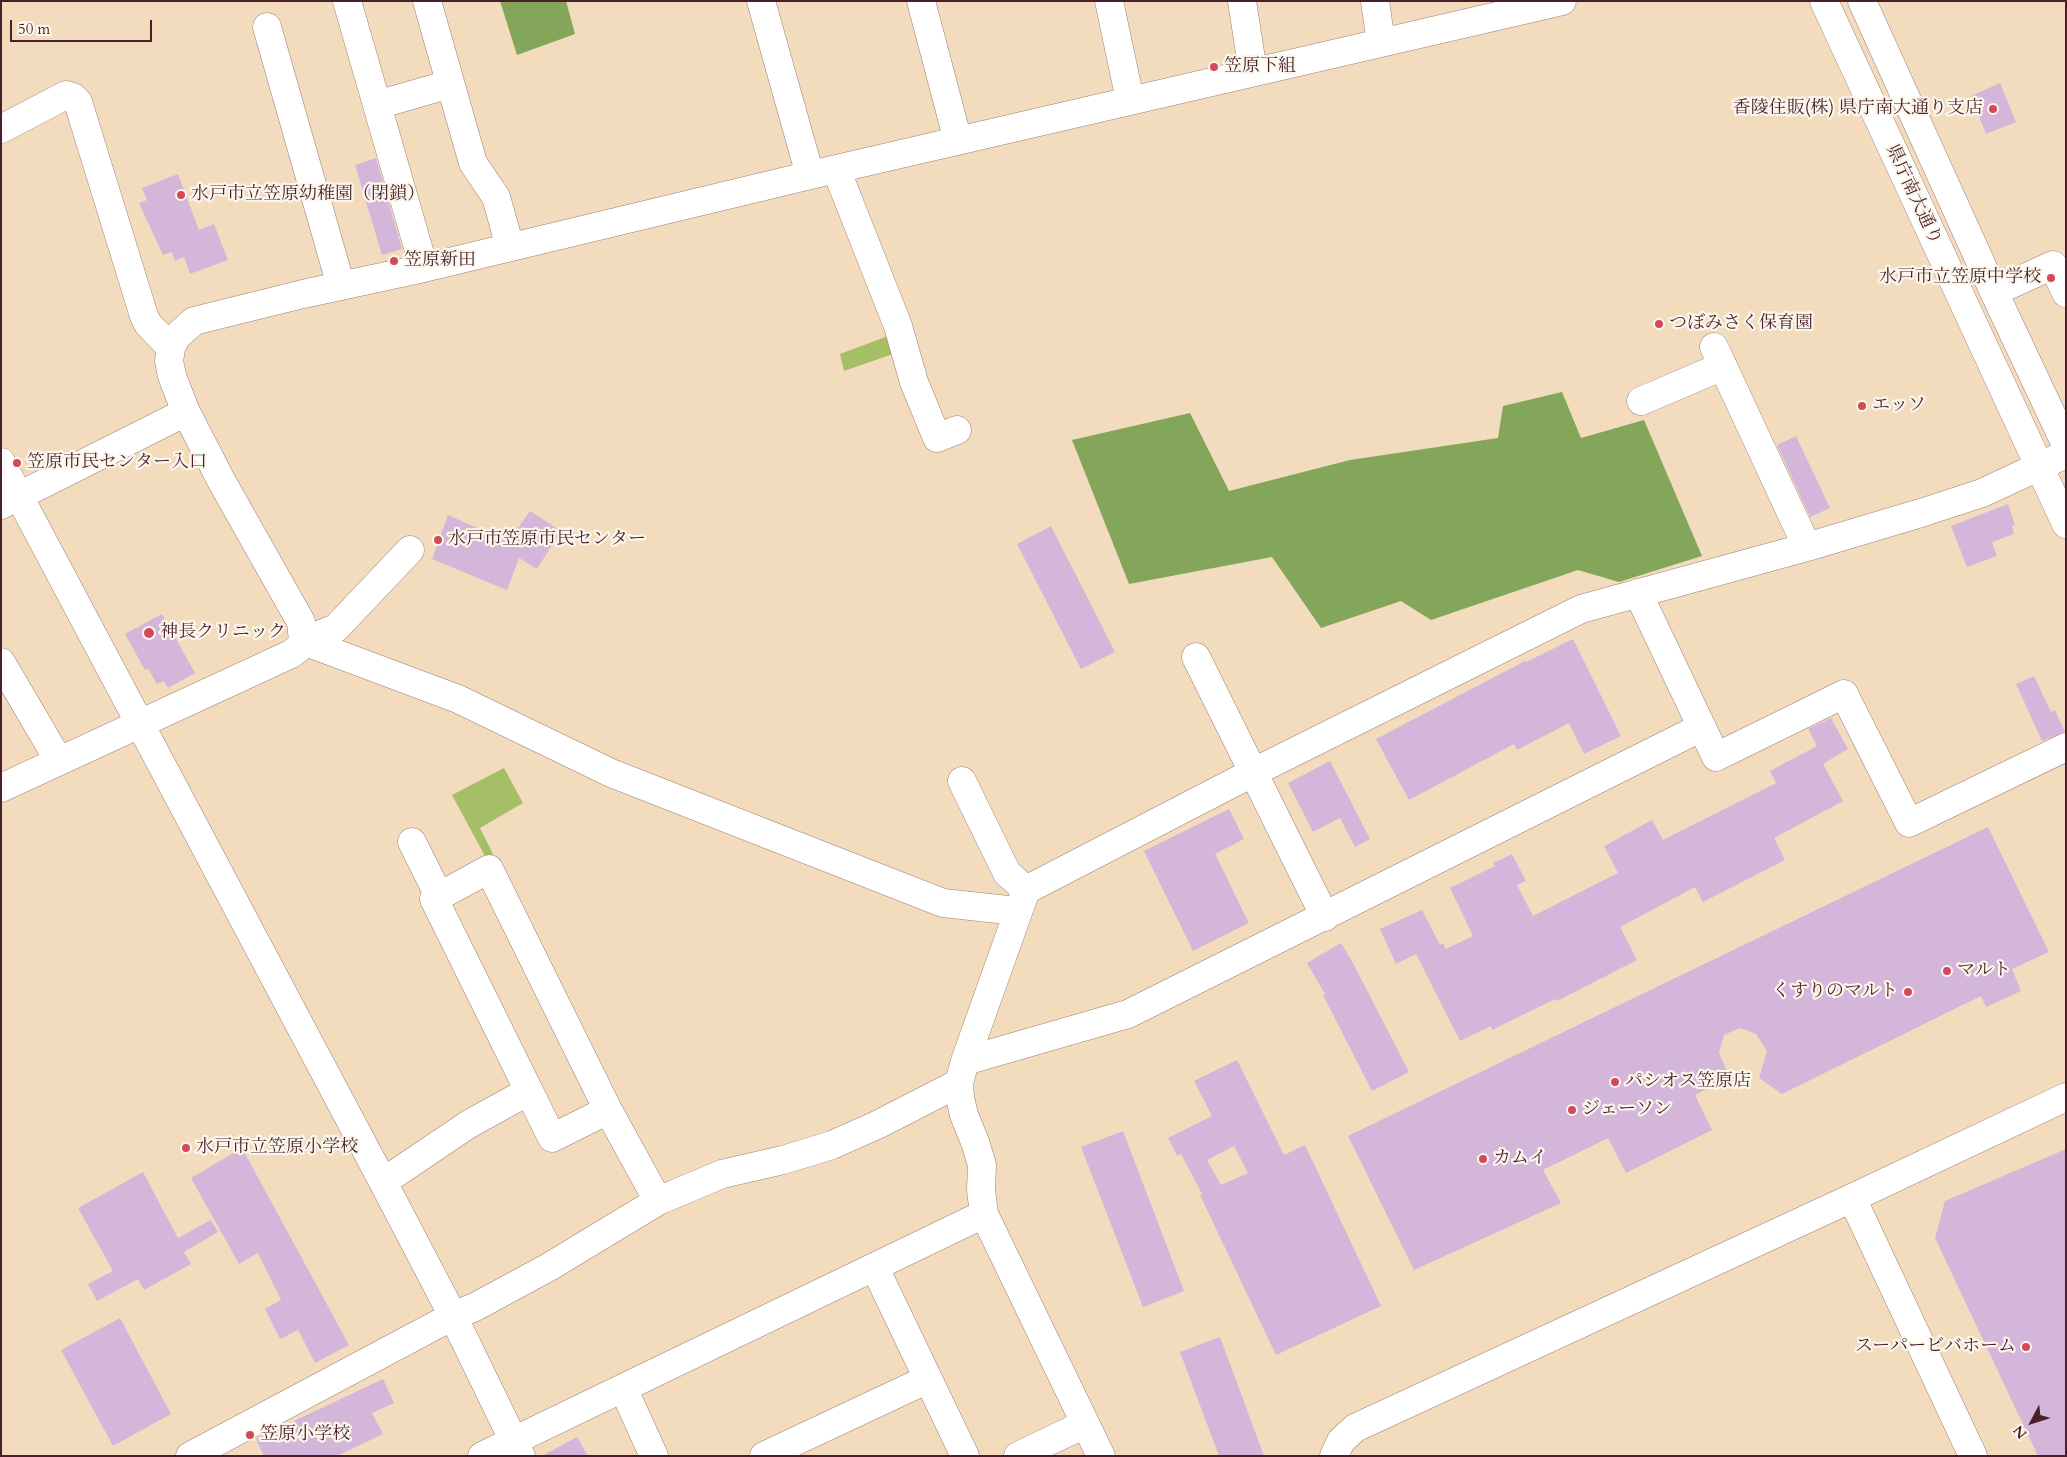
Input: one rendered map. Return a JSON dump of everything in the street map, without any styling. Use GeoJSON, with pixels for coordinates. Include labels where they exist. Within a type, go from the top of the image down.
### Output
{"type":"FeatureCollection","features":[{"type":"Feature","properties":{"kind":"street"},"geometry":{"type":"LineString","coordinates":[[347,1],[424,268]]}},
{"type":"Feature","properties":{"kind":"street"},"geometry":{"type":"LineString","coordinates":[[427,1],[473,163],[496,197],[510,247]]}},
{"type":"Feature","properties":{"kind":"street"},"geometry":{"type":"LineString","coordinates":[[760,1],[810,175]]}},
{"type":"Feature","properties":{"kind":"street"},"geometry":{"type":"LineString","coordinates":[[921,1],[958,141]]}},
{"type":"Feature","properties":{"kind":"street"},"geometry":{"type":"LineString","coordinates":[[1109,1],[1130,100]]}},
{"type":"Feature","properties":{"kind":"street"},"geometry":{"type":"LineString","coordinates":[[1242,1],[1253,72]]}},
{"type":"Feature","properties":{"kind":"street"},"geometry":{"type":"LineString","coordinates":[[1375,1],[1381,43]]}},
{"type":"Feature","properties":{"kind":"street"},"geometry":{"type":"LineString","coordinates":[[3,784],[60,761],[291,654],[299,648],[303,641],[301,622],[222,482],[186,412],[172,376],[169,361],[171,348],[176,337],[194,321],[1130,100],[1381,43],[1497,9],[1562,1]]}},
{"type":"Feature","properties":{"kind":"street","name":"県庁南大通り"},"geometry":{"type":"LineString","coordinates":[[1824,1],[2066,524]]}},
{"type":"Feature","properties":{"kind":"street","name":"県庁南大通り"},"geometry":{"type":"LineString","coordinates":[[1862,1],[1994,292],[2066,445]]}},
{"type":"Feature","properties":{"kind":"street"},"geometry":{"type":"LineString","coordinates":[[266,26],[341,286]]}},
{"type":"Feature","properties":{"kind":"street"},"geometry":{"type":"LineString","coordinates":[[376,106],[450,84]]}},
{"type":"Feature","properties":{"kind":"street"},"geometry":{"type":"LineString","coordinates":[[1,129],[66,95],[73,97],[78,102],[144,316],[148,324],[171,348]]}},
{"type":"Feature","properties":{"kind":"street"},"geometry":{"type":"LineString","coordinates":[[836,169],[898,326],[914,382],[937,438],[957,430]]}},
{"type":"Feature","properties":{"kind":"street"},"geometry":{"type":"LineString","coordinates":[[1994,292],[2053,265],[2066,293]]}},
{"type":"Feature","properties":{"kind":"street"},"geometry":{"type":"LineString","coordinates":[[1642,401],[1718,356],[1807,547]]}},
{"type":"Feature","properties":{"kind":"street"},"geometry":{"type":"LineString","coordinates":[[11,501],[186,412]]}},
{"type":"Feature","properties":{"kind":"street"},"geometry":{"type":"LineString","coordinates":[[303,641],[458,700],[611,773],[943,902],[1022,901],[1254,772],[1581,609],[1807,547],[1924,512],[1982,492],[2066,454]]}},
{"type":"Feature","properties":{"kind":"street"},"geometry":{"type":"LineString","coordinates":[[1,462],[11,501],[139,723],[453,1316],[517,1448]]}},
{"type":"Feature","properties":{"kind":"street"},"geometry":{"type":"LineString","coordinates":[[303,641],[336,628],[410,550]]}},
{"type":"Feature","properties":{"kind":"street"},"geometry":{"type":"LineString","coordinates":[[1638,593],[1716,757],[1844,694],[1909,823],[2066,747]]}},
{"type":"Feature","properties":{"kind":"street"},"geometry":{"type":"LineString","coordinates":[[1196,657],[1325,916]]}},
{"type":"Feature","properties":{"kind":"street"},"geometry":{"type":"LineString","coordinates":[[1,662],[60,761]]}},
{"type":"Feature","properties":{"kind":"street"},"geometry":{"type":"LineString","coordinates":[[190,1456],[453,1316],[475,1308],[549,1267],[658,1201],[722,1174],[783,1160],[832,1145],[878,1125],[962,1072],[1128,1014],[1702,727]]}},
{"type":"Feature","properties":{"kind":"street"},"geometry":{"type":"LineString","coordinates":[[962,781],[1022,901],[962,1072],[960,1097],[964,1115],[982,1165],[981,1190],[984,1214],[1101,1456]]}},
{"type":"Feature","properties":{"kind":"street"},"geometry":{"type":"LineString","coordinates":[[412,842],[439,896]]}},
{"type":"Feature","properties":{"kind":"street"},"geometry":{"type":"LineString","coordinates":[[608,1110],[552,1138],[434,898],[489,869],[608,1110],[658,1201]]}},
{"type":"Feature","properties":{"kind":"street"},"geometry":{"type":"LineString","coordinates":[[383,1182],[470,1124],[529,1091]]}},
{"type":"Feature","properties":{"kind":"street"},"geometry":{"type":"LineString","coordinates":[[1334,1456],[1341,1441],[1355,1428],[2066,1097]]}},
{"type":"Feature","properties":{"kind":"street"},"geometry":{"type":"LineString","coordinates":[[1852,1198],[1973,1456]]}},
{"type":"Feature","properties":{"kind":"street"},"geometry":{"type":"LineString","coordinates":[[482,1456],[517,1448],[623,1388],[984,1214]]}},
{"type":"Feature","properties":{"kind":"street"},"geometry":{"type":"LineString","coordinates":[[875,1268],[965,1456]]}},
{"type":"Feature","properties":{"kind":"street"},"geometry":{"type":"LineString","coordinates":[[764,1456],[928,1379]]}},
{"type":"Feature","properties":{"kind":"street"},"geometry":{"type":"LineString","coordinates":[[623,1388],[654,1456]]}},
{"type":"Feature","properties":{"kind":"street"},"geometry":{"type":"LineString","coordinates":[[1018,1456],[1085,1424]]}},
{"type":"Feature","properties":{"kind":"green space"},"geometry":{"type":"Polygon","coordinates":[[[500,1],[566,1],[575,34],[517,55],[500,1]]]}},
{"type":"Feature","properties":{"kind":"green space"},"geometry":{"type":"Polygon","coordinates":[[[888,336],[893,354],[844,371],[840,354],[888,336]]]}},
{"type":"Feature","properties":{"kind":"green space"},"geometry":{"type":"Polygon","coordinates":[[[1562,392],[1581,438],[1644,420],[1702,556],[1619,582],[1578,570],[1431,620],[1401,601],[1321,628],[1272,557],[1129,584],[1072,440],[1190,413],[1229,491],[1350,460],[1498,438],[1503,406],[1562,392]]]}},
{"type":"Feature","properties":{"kind":"green space"},"geometry":{"type":"Polygon","coordinates":[[[504,768],[523,803],[480,828],[493,854],[486,858],[452,795],[504,768]]]}},
{"type":"Feature","properties":{"kind":"building","name":"香陵住販(株) 県庁南大通り支店"},"geometry":{"type":"Polygon","coordinates":[[[2000,83],[2016,122],[1986,134],[1971,96],[2000,83]]]}},
{"type":"Feature","properties":{"kind":"building"},"geometry":{"type":"Polygon","coordinates":[[[376,158],[402,249],[382,255],[355,165],[376,158]]]}},
{"type":"Feature","properties":{"kind":"building"},"geometry":{"type":"Polygon","coordinates":[[[178,174],[199,230],[214,224],[228,260],[190,274],[184,257],[175,261],[172,252],[163,255],[139,203],[147,200],[142,188],[178,174]]]}},
{"type":"Feature","properties":{"kind":"building"},"geometry":{"type":"Polygon","coordinates":[[[1796,436],[1830,508],[1810,517],[1777,445],[1796,436]]]}},
{"type":"Feature","properties":{"kind":"building"},"geometry":{"type":"Polygon","coordinates":[[[2008,504],[2015,525],[2012,526],[2014,534],[1992,542],[1997,556],[1967,567],[1951,526],[2008,504]]]}},
{"type":"Feature","properties":{"kind":"building"},"geometry":{"type":"Polygon","coordinates":[[[530,511],[561,531],[537,569],[519,558],[507,590],[432,559],[448,515],[508,542],[530,511]]]}},
{"type":"Feature","properties":{"kind":"building"},"geometry":{"type":"Polygon","coordinates":[[[1051,526],[1115,652],[1081,669],[1017,544],[1051,526]]]}},
{"type":"Feature","properties":{"kind":"building"},"geometry":{"type":"Polygon","coordinates":[[[162,614],[195,673],[168,688],[164,681],[157,684],[148,669],[145,670],[125,634],[162,614]]]}},
{"type":"Feature","properties":{"kind":"building"},"geometry":{"type":"Polygon","coordinates":[[[1573,639],[1621,736],[1584,754],[1569,723],[1517,750],[1514,744],[1409,800],[1376,739],[1525,661],[1573,639]]]}},
{"type":"Feature","properties":{"kind":"building"},"geometry":{"type":"Polygon","coordinates":[[[2034,676],[2051,712],[2055,710],[2065,732],[2042,741],[2016,684],[2034,676]]]}},
{"type":"Feature","properties":{"kind":"building"},"geometry":{"type":"Polygon","coordinates":[[[1831,718],[1848,749],[1823,764],[1843,801],[1774,838],[1785,860],[1703,902],[1695,887],[1620,927],[1637,960],[1557,1001],[1555,999],[1492,1030],[1491,1026],[1460,1041],[1416,954],[1396,964],[1380,929],[1422,910],[1440,945],[1443,943],[1446,949],[1473,936],[1450,888],[1495,866],[1493,863],[1512,854],[1526,881],[1517,885],[1533,916],[1618,873],[1604,846],[1652,820],[1663,840],[1776,783],[1770,771],[1817,746],[1808,729],[1831,718]]]}},
{"type":"Feature","properties":{"kind":"building"},"geometry":{"type":"Polygon","coordinates":[[[1330,761],[1370,839],[1355,847],[1340,818],[1313,832],[1288,783],[1330,761]]]}},
{"type":"Feature","properties":{"kind":"building"},"geometry":{"type":"Polygon","coordinates":[[[1229,809],[1244,839],[1215,854],[1249,923],[1193,951],[1144,851],[1229,809]]]}},
{"type":"Feature","properties":{"kind":"building"},"geometry":{"type":"Polygon","coordinates":[[[1988,827],[2049,952],[2012,969],[2021,991],[1986,1007],[1981,996],[1782,1094],[1759,1078],[1767,1051],[1756,1034],[1740,1028],[1724,1035],[1719,1053],[1730,1077],[1695,1095],[1712,1130],[1626,1173],[1608,1138],[1543,1170],[1561,1203],[1414,1270],[1348,1136],[1988,827]]]}},
{"type":"Feature","properties":{"kind":"building"},"geometry":{"type":"Polygon","coordinates":[[[1341,943],[1409,1072],[1372,1091],[1323,995],[1325,994],[1307,963],[1341,943]]]}},
{"type":"Feature","properties":{"kind":"building"},"geometry":{"type":"Polygon","coordinates":[[[1237,1060],[1284,1155],[1305,1145],[1381,1306],[1276,1355],[1200,1195],[1202,1194],[1181,1154],[1177,1156],[1168,1138],[1212,1116],[1194,1081],[1237,1060]],[[1234,1146],[1207,1160],[1221,1185],[1248,1173],[1234,1146]]]}},
{"type":"Feature","properties":{"kind":"building"},"geometry":{"type":"Polygon","coordinates":[[[1123,1131],[1184,1291],[1143,1307],[1081,1147],[1123,1131]]]}},
{"type":"Feature","properties":{"kind":"building"},"geometry":{"type":"Polygon","coordinates":[[[242,1148],[349,1345],[315,1363],[298,1330],[280,1339],[265,1309],[281,1300],[258,1253],[239,1264],[191,1178],[242,1148]]]}},
{"type":"Feature","properties":{"kind":"building","name":"スーパービバホーム"},"geometry":{"type":"Polygon","coordinates":[[[2066,1149],[2066,1456],[2038,1456],[1935,1238],[1945,1201],[2066,1149]]]}},
{"type":"Feature","properties":{"kind":"building"},"geometry":{"type":"Polygon","coordinates":[[[143,1172],[178,1238],[211,1220],[218,1232],[184,1252],[191,1264],[144,1290],[138,1279],[97,1301],[88,1284],[113,1271],[78,1208],[143,1172]]]}},
{"type":"Feature","properties":{"kind":"building"},"geometry":{"type":"Polygon","coordinates":[[[120,1318],[171,1414],[113,1446],[61,1350],[120,1318]]]}},
{"type":"Feature","properties":{"kind":"building"},"geometry":{"type":"Polygon","coordinates":[[[1220,1337],[1264,1456],[1219,1456],[1180,1352],[1220,1337]]]}},
{"type":"Feature","properties":{"kind":"building"},"geometry":{"type":"Polygon","coordinates":[[[383,1379],[394,1403],[372,1413],[383,1434],[337,1456],[264,1456],[256,1439],[383,1379]]]}},
{"type":"Feature","properties":{"kind":"building"},"geometry":{"type":"Polygon","coordinates":[[[577,1437],[588,1456],[542,1456],[577,1437]]]}},
{"type":"Feature","properties":{"kind":"place","name":"笠原下組"},"geometry":{"type":"Point","coordinates":[1214,67]}},
{"type":"Feature","properties":{"kind":"place","name":"香陵住販(株) 県庁南大通り支店"},"geometry":{"type":"Point","coordinates":[1993,109]}},
{"type":"Feature","properties":{"kind":"place","name":"水戸市立笠原幼稚園（閉鎖）"},"geometry":{"type":"Point","coordinates":[181,195]}},
{"type":"Feature","properties":{"kind":"place","name":"笠原新田"},"geometry":{"type":"Point","coordinates":[394,261]}},
{"type":"Feature","properties":{"kind":"place","name":"水戸市立笠原中学校"},"geometry":{"type":"Point","coordinates":[2051,278]}},
{"type":"Feature","properties":{"kind":"place","name":"つぼみさく保育園"},"geometry":{"type":"Point","coordinates":[1659,324]}},
{"type":"Feature","properties":{"kind":"place","name":"エッソ"},"geometry":{"type":"Point","coordinates":[1862,406]}},
{"type":"Feature","properties":{"kind":"place","name":"笠原市民センター入口"},"geometry":{"type":"Point","coordinates":[17,463]}},
{"type":"Feature","properties":{"kind":"place","name":"水戸市笠原市民センター"},"geometry":{"type":"Point","coordinates":[438,540]}},
{"type":"Feature","properties":{"kind":"place","name":"神長クリニック"},"geometry":{"type":"Point","coordinates":[149,633]}},
{"type":"Feature","properties":{"kind":"place","name":"マルト"},"geometry":{"type":"Point","coordinates":[1947,971]}},
{"type":"Feature","properties":{"kind":"place","name":"くすりのマルト"},"geometry":{"type":"Point","coordinates":[1908,992]}},
{"type":"Feature","properties":{"kind":"place","name":"パシオス笠原店"},"geometry":{"type":"Point","coordinates":[1615,1082]}},
{"type":"Feature","properties":{"kind":"place","name":"ジェーソン"},"geometry":{"type":"Point","coordinates":[1572,1110]}},
{"type":"Feature","properties":{"kind":"place","name":"水戸市立笠原小学校"},"geometry":{"type":"Point","coordinates":[186,1148]}},
{"type":"Feature","properties":{"kind":"place","name":"カムイ"},"geometry":{"type":"Point","coordinates":[1483,1159]}},
{"type":"Feature","properties":{"kind":"place","name":"スーパービバホーム"},"geometry":{"type":"Point","coordinates":[2026,1347]}},
{"type":"Feature","properties":{"kind":"place","name":"笠原小学校"},"geometry":{"type":"Point","coordinates":[250,1435]}}]}
